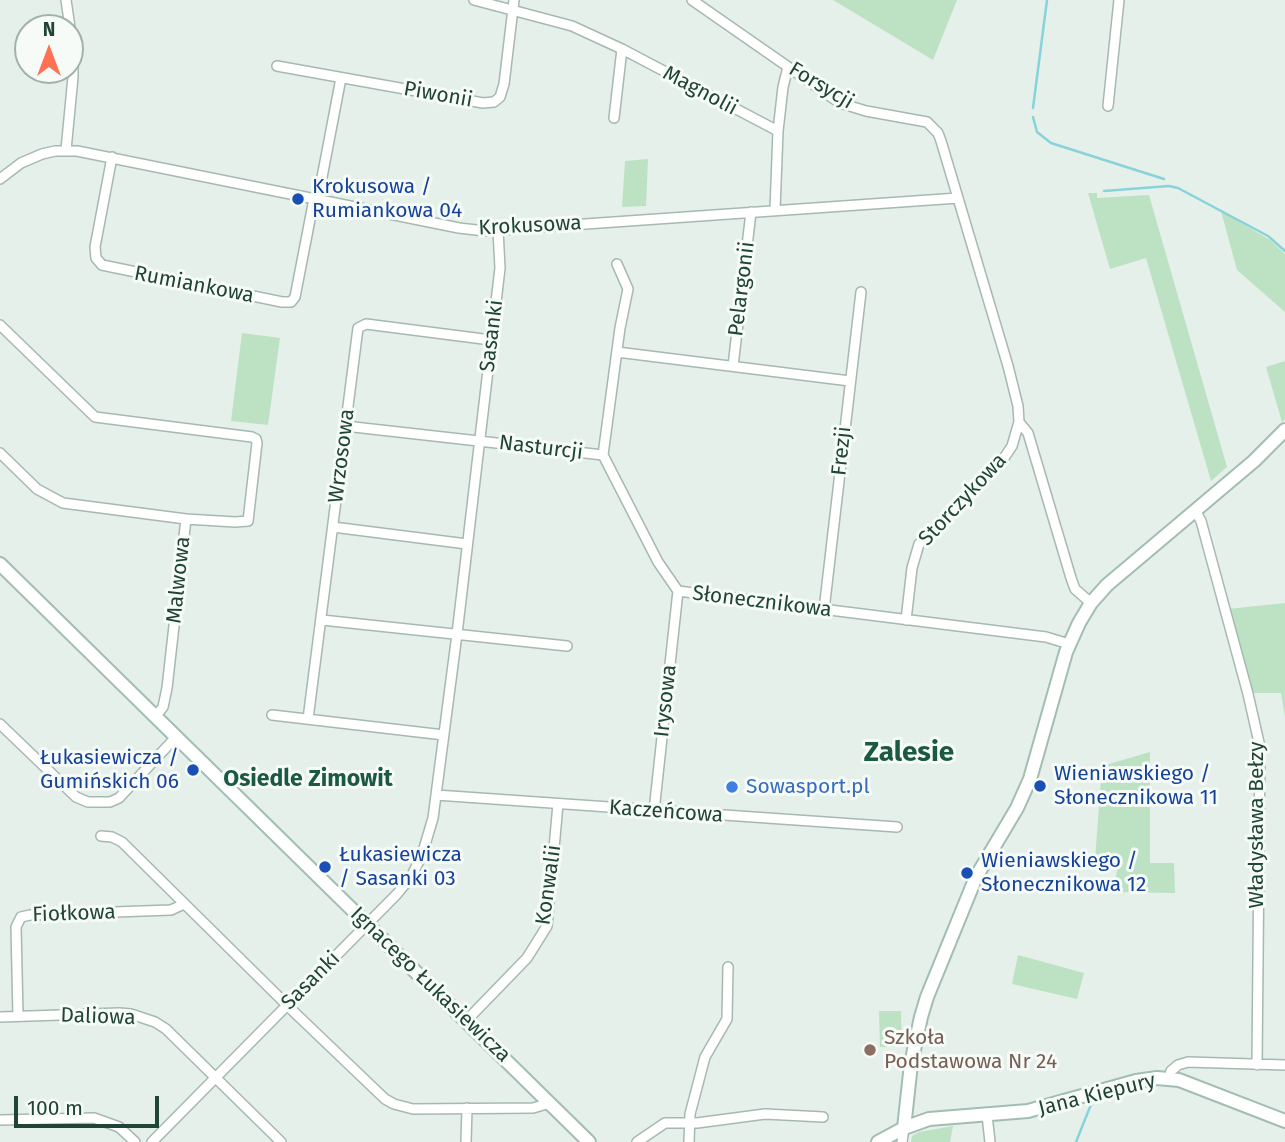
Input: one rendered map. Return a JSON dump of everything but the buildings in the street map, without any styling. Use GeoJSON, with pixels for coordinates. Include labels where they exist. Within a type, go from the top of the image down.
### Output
{"type":"FeatureCollection","features":[{"type":"Feature","properties":{"kind":"street"},"geometry":{"type":"LineString","coordinates":[[66,0],[73,48],[71,110],[66,150]]}},
{"type":"Feature","properties":{"kind":"street","name":"Magnolii"},"geometry":{"type":"LineString","coordinates":[[474,0],[513,5],[572,26],[622,49],[778,131]]}},
{"type":"Feature","properties":{"kind":"street","name":"Forsycji"},"geometry":{"type":"LineString","coordinates":[[692,0],[840,103],[866,111],[917,119],[933,127],[941,141],[958,198]]}},
{"type":"Feature","properties":{"kind":"street"},"geometry":{"type":"LineString","coordinates":[[1108,106],[1119,0]]}},
{"type":"Feature","properties":{"kind":"street","name":"Piwonii"},"geometry":{"type":"LineString","coordinates":[[277,66],[483,103],[494,102],[500,97],[504,85],[513,5]]}},
{"type":"Feature","properties":{"kind":"street"},"geometry":{"type":"LineString","coordinates":[[614,118],[622,49]]}},
{"type":"Feature","properties":{"kind":"street"},"geometry":{"type":"LineString","coordinates":[[775,210],[778,131],[788,67]]}},
{"type":"Feature","properties":{"kind":"street"},"geometry":{"type":"LineString","coordinates":[[316,198],[341,78]]}},
{"type":"Feature","properties":{"kind":"street","name":"Krokusowa"},"geometry":{"type":"LineString","coordinates":[[0,179],[31,158],[66,150],[112,156],[459,228],[498,230],[958,198]]}},
{"type":"Feature","properties":{"kind":"street","name":"Rumiankowa"},"geometry":{"type":"LineString","coordinates":[[112,156],[95,247],[98,261],[106,267],[291,302],[295,297],[316,198]]}},
{"type":"Feature","properties":{"kind":"street","name":"Storczykowa"},"geometry":{"type":"LineString","coordinates":[[906,620],[912,568],[919,544],[1002,461],[1012,446],[1019,422],[1018,406],[1008,366],[958,198]]}},
{"type":"Feature","properties":{"kind":"street","name":"Pelargonii"},"geometry":{"type":"LineString","coordinates":[[733,366],[751,212]]}},
{"type":"Feature","properties":{"kind":"street","name":"Sasanki"},"geometry":{"type":"LineString","coordinates":[[152,1142],[404,887],[417,866],[429,832],[436,795],[457,634],[500,268],[498,230]]}},
{"type":"Feature","properties":{"kind":"street"},"geometry":{"type":"LineString","coordinates":[[603,456],[628,289],[617,264]]}},
{"type":"Feature","properties":{"kind":"street","name":"Frezji"},"geometry":{"type":"LineString","coordinates":[[824,610],[861,292]]}},
{"type":"Feature","properties":{"kind":"street","name":"Wrzosowa"},"geometry":{"type":"LineString","coordinates":[[308,719],[357,331],[360,326],[366,324],[491,340]]}},
{"type":"Feature","properties":{"kind":"street"},"geometry":{"type":"LineString","coordinates":[[0,325],[95,417],[256,439],[248,521],[235,523],[186,519]]}},
{"type":"Feature","properties":{"kind":"street","name":"Pelargonii"},"geometry":{"type":"LineString","coordinates":[[617,352],[850,380]]}},
{"type":"Feature","properties":{"kind":"street","name":"Storczykowa"},"geometry":{"type":"LineString","coordinates":[[1019,422],[1027,433],[1071,579],[1075,589],[1091,603]]}},
{"type":"Feature","properties":{"kind":"street"},"geometry":{"type":"LineString","coordinates":[[345,426],[479,441]]}},
{"type":"Feature","properties":{"kind":"street"},"geometry":{"type":"LineString","coordinates":[[902,1142],[911,1064],[927,997],[976,877],[1017,808],[1030,779],[1069,644],[1091,603],[1131,563],[1255,461],[1285,430]]}},
{"type":"Feature","properties":{"kind":"street","name":"Nasturcji"},"geometry":{"type":"LineString","coordinates":[[479,441],[603,456]]}},
{"type":"Feature","properties":{"kind":"street","name":"Malwowa"},"geometry":{"type":"LineString","coordinates":[[0,453],[37,489],[63,503],[186,519],[167,688],[163,706],[155,717]]}},
{"type":"Feature","properties":{"kind":"street","name":"Słonecznikowa"},"geometry":{"type":"LineString","coordinates":[[603,456],[659,562],[678,591],[1049,637],[1069,644]]}},
{"type":"Feature","properties":{"kind":"street","name":"Władysława Bełzy"},"geometry":{"type":"LineString","coordinates":[[1195,510],[1201,520],[1260,747],[1257,1065]]}},
{"type":"Feature","properties":{"kind":"street"},"geometry":{"type":"LineString","coordinates":[[333,527],[467,544]]}},
{"type":"Feature","properties":{"kind":"street","name":"Ignacego Łukasiewicza"},"geometry":{"type":"LineString","coordinates":[[0,564],[589,1142]]}},
{"type":"Feature","properties":{"kind":"street","name":"Irysowa"},"geometry":{"type":"LineString","coordinates":[[654,811],[678,591]]}},
{"type":"Feature","properties":{"kind":"street"},"geometry":{"type":"LineString","coordinates":[[322,620],[567,646]]}},
{"type":"Feature","properties":{"kind":"street"},"geometry":{"type":"LineString","coordinates":[[272,715],[444,736]]}},
{"type":"Feature","properties":{"kind":"street"},"geometry":{"type":"LineString","coordinates":[[0,724],[76,796],[88,802],[110,802],[118,798],[176,737]]}},
{"type":"Feature","properties":{"kind":"street","name":"Kaczeńcowa"},"geometry":{"type":"LineString","coordinates":[[436,795],[897,827]]}},
{"type":"Feature","properties":{"kind":"street","name":"Konwalii"},"geometry":{"type":"LineString","coordinates":[[466,1021],[531,953],[547,926],[558,804]]}},
{"type":"Feature","properties":{"kind":"street"},"geometry":{"type":"LineString","coordinates":[[101,836],[122,842],[385,1099],[413,1109],[533,1108],[550,1103]]}},
{"type":"Feature","properties":{"kind":"street","name":"Fiołkowa"},"geometry":{"type":"LineString","coordinates":[[18,1016],[16,927],[21,917],[171,911],[184,904]]}},
{"type":"Feature","properties":{"kind":"street"},"geometry":{"type":"LineString","coordinates":[[689,1142],[688,1123],[705,1057],[727,1019],[728,967]]}},
{"type":"Feature","properties":{"kind":"street","name":"Daliowa"},"geometry":{"type":"LineString","coordinates":[[0,1017],[119,1013],[145,1017],[166,1029],[281,1142]]}},
{"type":"Feature","properties":{"kind":"street"},"geometry":{"type":"LineString","coordinates":[[1169,1078],[1171,1071],[1178,1065],[1188,1062],[1285,1065]]}},
{"type":"Feature","properties":{"kind":"street","name":"Jana Kiepury"},"geometry":{"type":"LineString","coordinates":[[878,1142],[929,1119],[1028,1111],[1136,1081],[1169,1078],[1285,1121]]}},
{"type":"Feature","properties":{"kind":"street"},"geometry":{"type":"LineString","coordinates":[[466,1142],[467,1108]]}},
{"type":"Feature","properties":{"kind":"street"},"geometry":{"type":"LineString","coordinates":[[637,1142],[665,1123],[765,1114],[823,1117]]}},
{"type":"Feature","properties":{"kind":"street"},"geometry":{"type":"LineString","coordinates":[[987,1115],[990,1142]]}},
{"type":"Feature","properties":{"kind":"street"},"geometry":{"type":"LineString","coordinates":[[0,1120],[94,1118],[119,1127],[135,1142]]}},
{"type":"Feature","properties":{"kind":"green space"},"geometry":{"type":"Polygon","coordinates":[[[833,0],[957,0],[933,60],[833,0]]]}},
{"type":"Feature","properties":{"kind":"green space"},"geometry":{"type":"Polygon","coordinates":[[[648,159],[646,206],[622,207],[625,161],[648,159]]]}},
{"type":"Feature","properties":{"kind":"green space"},"geometry":{"type":"Polygon","coordinates":[[[1088,193],[1097,193],[1097,198],[1149,195],[1227,467],[1211,481],[1146,258],[1110,269],[1088,193]]]}},
{"type":"Feature","properties":{"kind":"green space"},"geometry":{"type":"Polygon","coordinates":[[[1221,211],[1270,240],[1285,254],[1285,312],[1237,270],[1221,211]]]}},
{"type":"Feature","properties":{"kind":"green space"},"geometry":{"type":"Polygon","coordinates":[[[242,333],[280,338],[268,425],[231,421],[242,333]]]}},
{"type":"Feature","properties":{"kind":"green space"},"geometry":{"type":"Polygon","coordinates":[[[1285,361],[1285,419],[1282,422],[1266,367],[1285,361]]]}},
{"type":"Feature","properties":{"kind":"green space"},"geometry":{"type":"Polygon","coordinates":[[[1285,603],[1285,717],[1281,693],[1252,693],[1228,609],[1285,603]]]}},
{"type":"Feature","properties":{"kind":"green space"},"geometry":{"type":"Polygon","coordinates":[[[1150,752],[1150,863],[1174,863],[1175,893],[1112,892],[1119,863],[1095,860],[1102,766],[1150,752]]]}},
{"type":"Feature","properties":{"kind":"green space"},"geometry":{"type":"Polygon","coordinates":[[[1018,955],[1084,973],[1077,999],[1012,984],[1018,955]]]}},
{"type":"Feature","properties":{"kind":"green space"},"geometry":{"type":"Polygon","coordinates":[[[879,1011],[901,1011],[902,1047],[880,1047],[879,1011]]]}},
{"type":"Feature","properties":{"kind":"green space"},"geometry":{"type":"Polygon","coordinates":[[[953,1126],[950,1142],[911,1142],[912,1136],[919,1132],[953,1126]]]}},
{"type":"Feature","properties":{"kind":"waterway"},"geometry":{"type":"LineString","coordinates":[[1033,108],[1047,0]]}},
{"type":"Feature","properties":{"kind":"waterway"},"geometry":{"type":"LineString","coordinates":[[1033,117],[1037,132],[1051,143],[1164,179]]}},
{"type":"Feature","properties":{"kind":"waterway"},"geometry":{"type":"LineString","coordinates":[[1104,191],[1169,186],[1178,188],[1268,236],[1285,251]]}},
{"type":"Feature","properties":{"kind":"waterway"},"geometry":{"type":"LineString","coordinates":[[1076,1142],[1092,1102]]}},
{"type":"Feature","properties":{"kind":"place","name":"Krokusowa / Rumiankowa 04"},"geometry":{"type":"Point","coordinates":[298,199]}},
{"type":"Feature","properties":{"kind":"place","name":"Łukasiewicza / Gumińskich 06"},"geometry":{"type":"Point","coordinates":[193,770]}},
{"type":"Feature","properties":{"kind":"place","name":"Wieniawskiego / Słonecznikowa 11"},"geometry":{"type":"Point","coordinates":[1040,786]}},
{"type":"Feature","properties":{"kind":"place","name":"Sowasport.pl"},"geometry":{"type":"Point","coordinates":[732,787]}},
{"type":"Feature","properties":{"kind":"place","name":"Łukasiewicza / Sasanki 03"},"geometry":{"type":"Point","coordinates":[325,867]}},
{"type":"Feature","properties":{"kind":"place","name":"Wieniawskiego / Słonecznikowa 12"},"geometry":{"type":"Point","coordinates":[967,873]}},
{"type":"Feature","properties":{"kind":"place","name":"Szkoła Podstawowa Nr 24"},"geometry":{"type":"Point","coordinates":[870,1050]}},
{"type":"Feature","properties":{"kind":"district","name":"Zalesie"},"geometry":{"type":"Point","coordinates":[909,753]}},
{"type":"Feature","properties":{"kind":"district","name":"Osiedle Zimowit"},"geometry":{"type":"Point","coordinates":[308,780]}}]}
